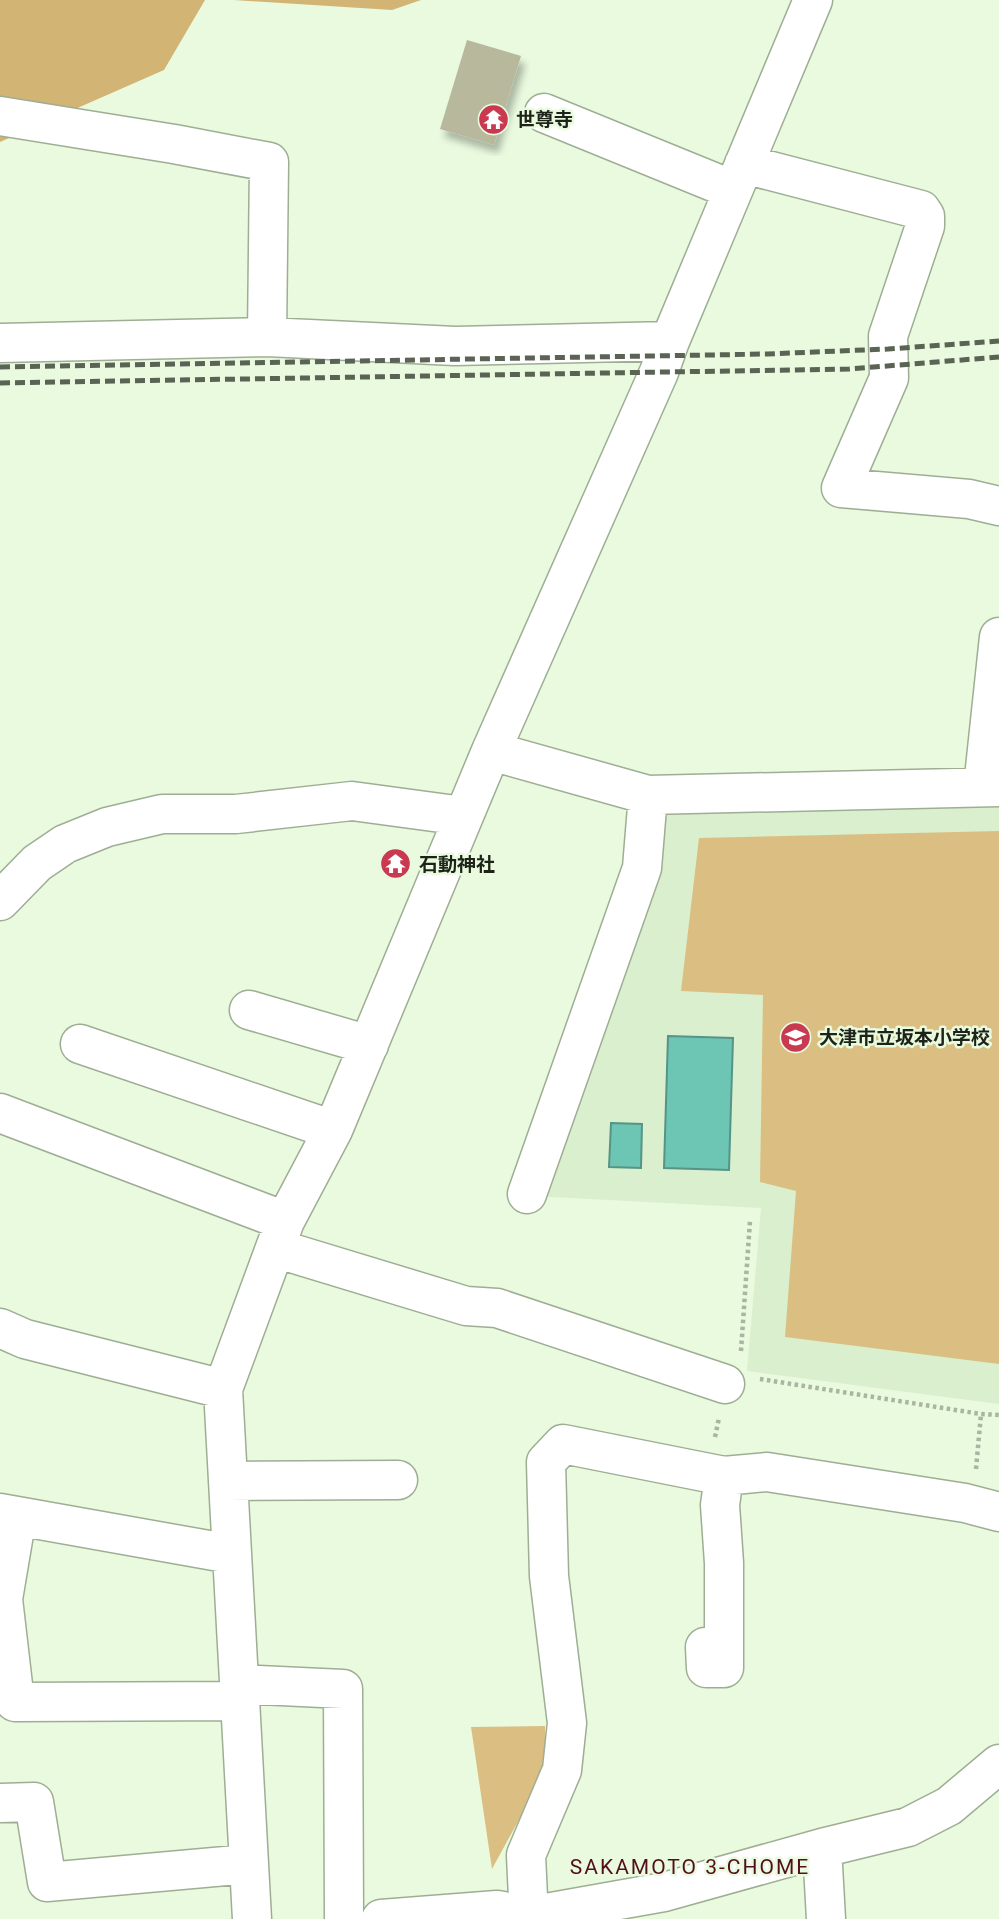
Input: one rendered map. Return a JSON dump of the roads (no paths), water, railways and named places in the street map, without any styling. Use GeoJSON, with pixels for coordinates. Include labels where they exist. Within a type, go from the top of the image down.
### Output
{"type":"FeatureCollection","features":[{"type":"Feature","properties":{"kind":"street"},"geometry":{"type":"LineString","coordinates":[[252,1919],[223,1390],[280,1235],[333,1130],[491,751],[659,372],[813,0]]}},
{"type":"Feature","properties":{"kind":"street"},"geometry":{"type":"LineString","coordinates":[[544,113],[738,177],[921,210],[925,216],[925,226],[888,336],[889,378],[841,488],[969,499],[999,506]]}},
{"type":"Feature","properties":{"kind":"street"},"geometry":{"type":"LineString","coordinates":[[0,116],[269,162],[267,337]]}},
{"type":"Feature","properties":{"kind":"street"},"geometry":{"type":"LineString","coordinates":[[0,343],[267,337],[455,346],[670,341]]}},
{"type":"Feature","properties":{"kind":"street"},"geometry":{"type":"LineString","coordinates":[[491,751],[648,795],[991,787],[999,637]]}},
{"type":"Feature","properties":{"kind":"street"},"geometry":{"type":"LineString","coordinates":[[527,1194],[642,868],[648,795]]}},
{"type":"Feature","properties":{"kind":"street"},"geometry":{"type":"LineString","coordinates":[[0,901],[37,863],[65,844],[107,827],[162,814],[236,814],[352,801],[463,817]]}},
{"type":"Feature","properties":{"kind":"street"},"geometry":{"type":"LineString","coordinates":[[249,1010],[369,1045]]}},
{"type":"Feature","properties":{"kind":"street"},"geometry":{"type":"LineString","coordinates":[[80,1044],[333,1130]]}},
{"type":"Feature","properties":{"kind":"street"},"geometry":{"type":"LineString","coordinates":[[0,1113],[280,1235],[466,1306],[498,1308],[739,1381]]}},
{"type":"Feature","properties":{"kind":"street"},"geometry":{"type":"LineString","coordinates":[[0,1328],[24,1339],[223,1390]]}},
{"type":"Feature","properties":{"kind":"street"},"geometry":{"type":"LineString","coordinates":[[529,1918],[526,1855],[562,1770],[567,1723],[549,1576],[546,1462],[563,1444],[724,1476],[767,1472],[986,1509]]}},
{"type":"Feature","properties":{"kind":"street"},"geometry":{"type":"LineString","coordinates":[[705,1647],[706,1668],[724,1668],[724,1563],[720,1504],[724,1476]]}},
{"type":"Feature","properties":{"kind":"street"},"geometry":{"type":"LineString","coordinates":[[228,1481],[398,1480]]}},
{"type":"Feature","properties":{"kind":"street"},"geometry":{"type":"LineString","coordinates":[[231,1554],[8,1515],[3,1599],[15,1702],[343,1689],[344,1919]]}},
{"type":"Feature","properties":{"kind":"street"},"geometry":{"type":"LineString","coordinates":[[381,1919],[497,1910],[529,1918],[665,1905],[822,1848],[908,1828],[949,1806],[999,1764]]}},
{"type":"Feature","properties":{"kind":"street"},"geometry":{"type":"LineString","coordinates":[[0,1803],[34,1802],[47,1882],[248,1864]]}},
{"type":"Feature","properties":{"kind":"street"},"geometry":{"type":"LineString","coordinates":[[822,1848],[826,1919]]}},
{"type":"Feature","properties":{"kind":"water"},"geometry":{"type":"Polygon","coordinates":[[[668,1036],[733,1038],[729,1170],[664,1168],[668,1036]]]}},
{"type":"Feature","properties":{"kind":"water"},"geometry":{"type":"Polygon","coordinates":[[[611,1123],[642,1124],[641,1168],[609,1167],[611,1123]]]}},
{"type":"Feature","properties":{"kind":"railway"},"geometry":{"type":"LineString","coordinates":[[0,367],[767,354],[999,341]]}},
{"type":"Feature","properties":{"kind":"railway"},"geometry":{"type":"LineString","coordinates":[[0,383],[849,369],[999,357]]}},
{"type":"Feature","properties":{"kind":"place","name":"世尊寺"},"geometry":{"type":"Point","coordinates":[493,119]}},
{"type":"Feature","properties":{"kind":"place","name":"石動神社"},"geometry":{"type":"Point","coordinates":[396,864]}},
{"type":"Feature","properties":{"kind":"place","name":"大津市立坂本小学校"},"geometry":{"type":"Point","coordinates":[796,1037]}},
{"type":"Feature","properties":{"kind":"district","name":"SAKAMOTO 3-CHOME"},"geometry":{"type":"Point","coordinates":[690,1867]}}]}
